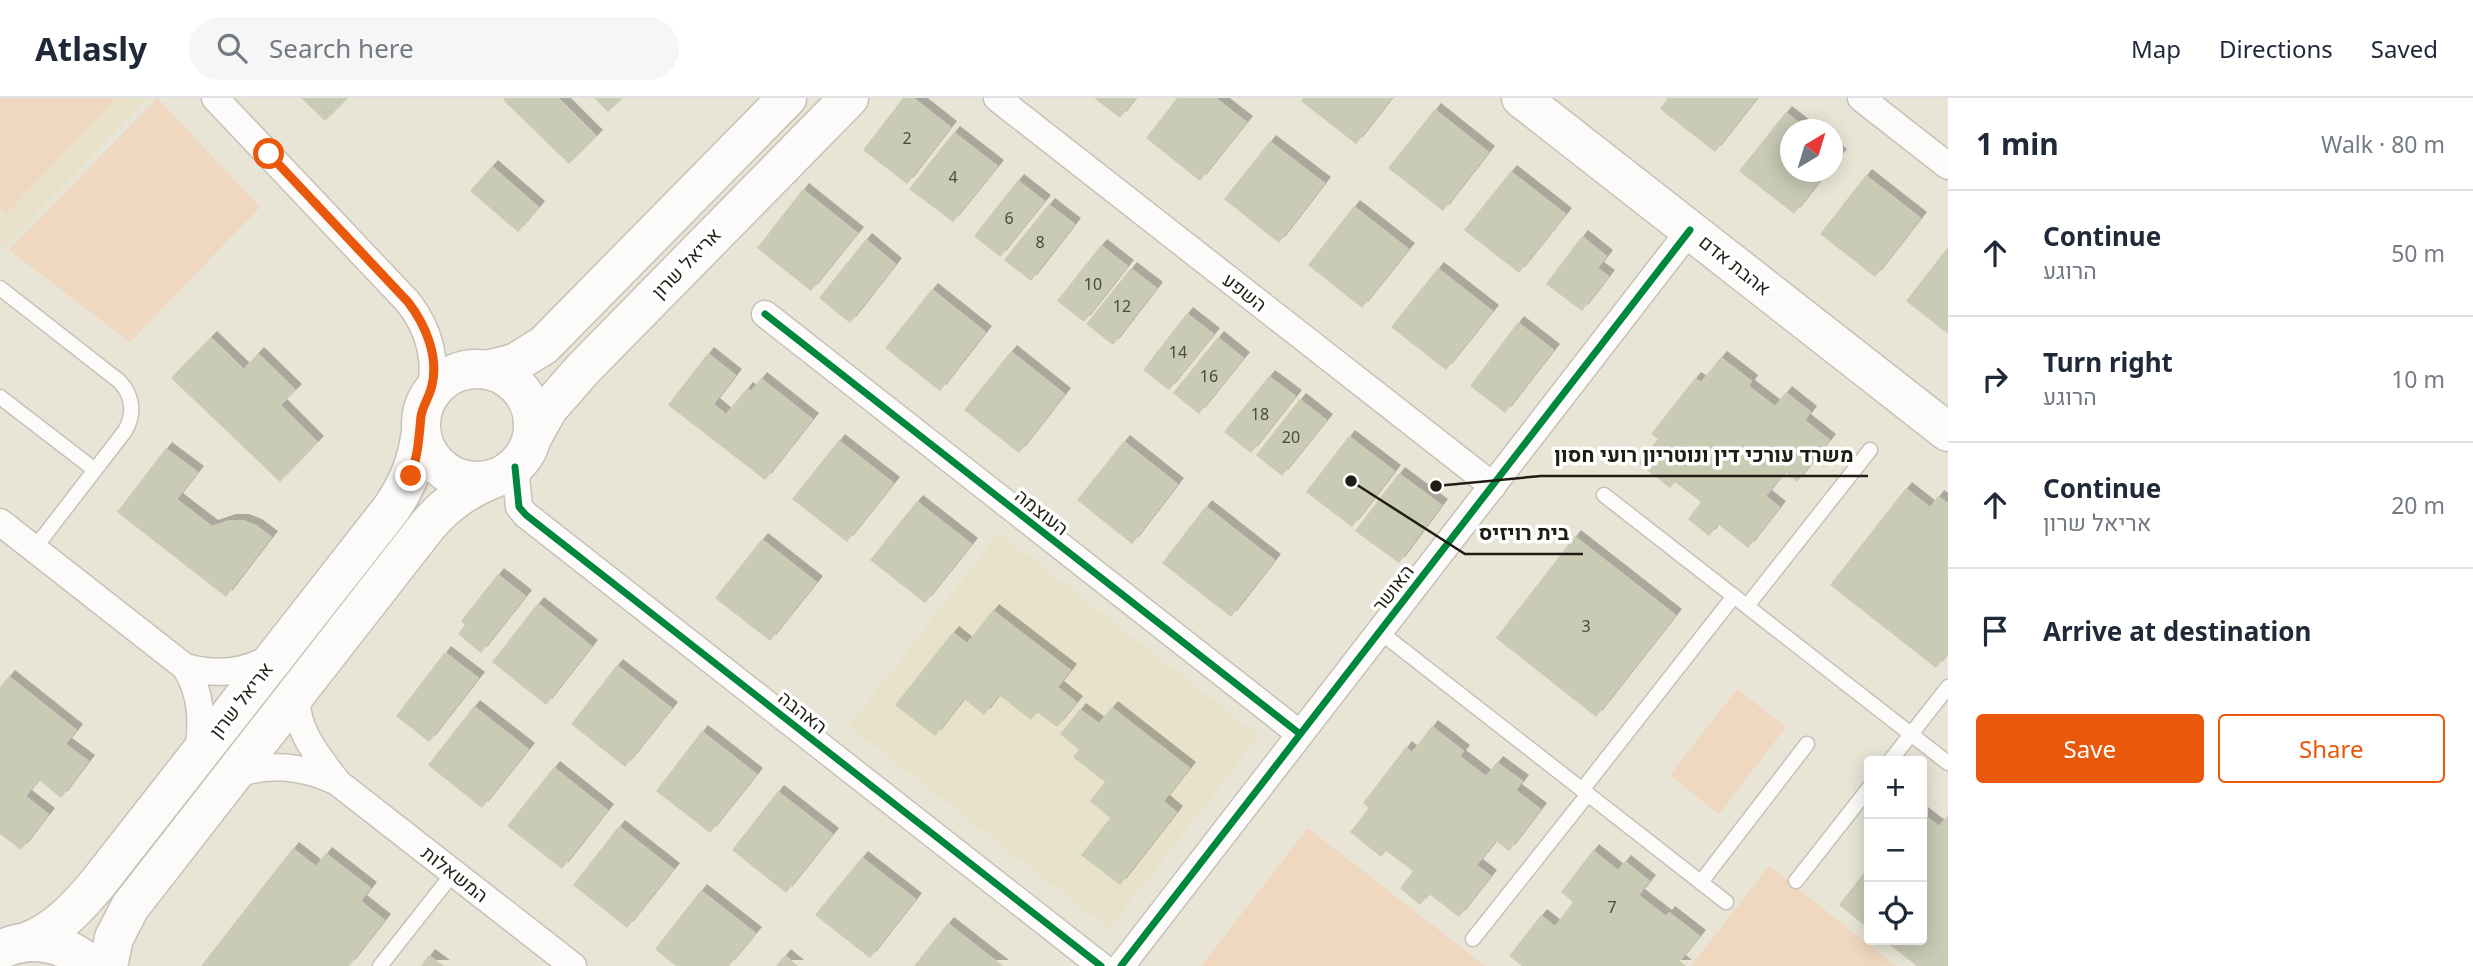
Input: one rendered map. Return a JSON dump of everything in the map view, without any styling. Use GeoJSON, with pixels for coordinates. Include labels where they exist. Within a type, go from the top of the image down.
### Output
{"type":"FeatureCollection","features":[{"type":"Feature","properties":{"kind":"street"},"geometry":{"type":"LineString","coordinates":[[215,98],[420,318],[432,354],[433,382],[424,415],[430,456],[450,475],[475,482],[513,461],[531,410],[524,395],[504,376],[487,370],[470,369],[453,374],[439,384],[424,415]]}},
{"type":"Feature","properties":{"kind":"street"},"geometry":{"type":"LineString","coordinates":[[487,370],[515,363],[544,345],[788,98]]}},
{"type":"Feature","properties":{"kind":"street","name":"אריאל שרון"},"geometry":{"type":"LineString","coordinates":[[108,966],[114,938],[130,907],[441,510],[468,489],[513,461],[548,409],[583,369],[849,98]]}},
{"type":"Feature","properties":{"kind":"street","name":"השפע"},"geometry":{"type":"LineString","coordinates":[[997,98],[1493,486]]}},
{"type":"Feature","properties":{"kind":"street","name":"אהבת אדם"},"geometry":{"type":"LineString","coordinates":[[1521,98],[1948,432]]}},
{"type":"Feature","properties":{"kind":"street"},"geometry":{"type":"LineString","coordinates":[[1861,98],[1948,166]]}},
{"type":"Feature","properties":{"kind":"street","name":"האושר"},"geometry":{"type":"LineString","coordinates":[[1121,966],[1690,230]]}},
{"type":"Feature","properties":{"kind":"street","name":"העוצמה"},"geometry":{"type":"LineString","coordinates":[[765,314],[1300,734]]}},
{"type":"Feature","properties":{"kind":"street","name":"אריאל שרון"},"geometry":{"type":"LineString","coordinates":[[10,945],[42,936],[78,906],[278,653],[399,497],[414,468],[424,415]]}},
{"type":"Feature","properties":{"kind":"street","name":"האהבה"},"geometry":{"type":"LineString","coordinates":[[513,461],[519,507],[526,515],[1101,966]]}},
{"type":"Feature","properties":{"kind":"street"},"geometry":{"type":"LineString","coordinates":[[3,530],[34,549],[185,667],[193,681],[200,706],[202,724],[198,755]]}},
{"type":"Feature","properties":{"kind":"street"},"geometry":{"type":"LineString","coordinates":[[185,667],[229,672],[257,665],[278,653]]}},
{"type":"Feature","properties":{"kind":"street","name":"המשאלות"},"geometry":{"type":"LineString","coordinates":[[299,691],[296,702],[303,729],[317,755],[337,782],[573,966]]}},
{"type":"Feature","properties":{"kind":"street","name":"המשאלות"},"geometry":{"type":"LineString","coordinates":[[231,777],[261,768],[282,767],[303,769],[337,782]]}},
{"type":"Feature","properties":{"kind":"street"},"geometry":{"type":"LineString","coordinates":[[10,945],[50,942],[72,950],[92,966]]}},
{"type":"Feature","properties":{"kind":"lane"},"geometry":{"type":"LineString","coordinates":[[0,288],[119,381],[129,395],[132,411],[128,427],[34,549]]}},
{"type":"Feature","properties":{"kind":"lane"},"geometry":{"type":"LineString","coordinates":[[0,397],[95,470]]}},
{"type":"Feature","properties":{"kind":"lane"},"geometry":{"type":"LineString","coordinates":[[1747,607],[1870,450]]}},
{"type":"Feature","properties":{"kind":"lane"},"geometry":{"type":"LineString","coordinates":[[1604,495],[1948,763]]}},
{"type":"Feature","properties":{"kind":"lane"},"geometry":{"type":"LineString","coordinates":[[1473,939],[1734,596]]}},
{"type":"Feature","properties":{"kind":"lane"},"geometry":{"type":"LineString","coordinates":[[1380,632],[1726,902]]}},
{"type":"Feature","properties":{"kind":"lane"},"geometry":{"type":"LineString","coordinates":[[1894,756],[1948,687]]}},
{"type":"Feature","properties":{"kind":"lane"},"geometry":{"type":"LineString","coordinates":[[1701,882],[1807,744]]}},
{"type":"Feature","properties":{"kind":"lane"},"geometry":{"type":"LineString","coordinates":[[1796,881],[1864,794]]}},
{"type":"Feature","properties":{"kind":"lane"},"geometry":{"type":"LineString","coordinates":[[380,966],[454,872]]}},
{"type":"Feature","properties":{"kind":"shaded area"},"geometry":{"type":"Polygon","coordinates":[[[0,98],[149,98],[2,248],[0,247],[0,98]]]}},
{"type":"Feature","properties":{"kind":"shaded area"},"geometry":{"type":"Polygon","coordinates":[[[0,98],[116,98],[7,213],[0,207],[0,98]]]}},
{"type":"Feature","properties":{"kind":"shaded area"},"geometry":{"type":"Polygon","coordinates":[[[157,98],[260,207],[130,342],[9,250],[157,98]]]}},
{"type":"Feature","properties":{"kind":"shaded area"},"geometry":{"type":"Polygon","coordinates":[[[999,533],[1259,736],[1109,929],[849,726],[999,533]]]}},
{"type":"Feature","properties":{"kind":"shaded area"},"geometry":{"type":"Polygon","coordinates":[[[1737,689],[1786,727],[1719,814],[1670,775],[1737,689]]]}},
{"type":"Feature","properties":{"kind":"shaded area"},"geometry":{"type":"Polygon","coordinates":[[[1308,828],[1485,966],[1201,966],[1308,828]]]}},
{"type":"Feature","properties":{"kind":"shaded area"},"geometry":{"type":"Polygon","coordinates":[[[1769,866],[1864,941],[1864,945],[1869,945],[1896,966],[1691,966],[1769,866]]]}},
{"type":"Feature","properties":{"kind":"building"},"geometry":{"type":"Polygon","coordinates":[[[301,98],[348,98],[325,121],[301,98]]]}},
{"type":"Feature","properties":{"kind":"building"},"geometry":{"type":"Polygon","coordinates":[[[559,98],[597,136],[569,164],[503,100],[559,98]]]}},
{"type":"Feature","properties":{"kind":"building"},"geometry":{"type":"Polygon","coordinates":[[[594,98],[623,98],[608,112],[594,98]]]}},
{"type":"Feature","properties":{"kind":"building"},"geometry":{"type":"Polygon","coordinates":[[[903,98],[914,98],[951,127],[907,184],[863,150],[903,98]]]}},
{"type":"Feature","properties":{"kind":"building"},"geometry":{"type":"Polygon","coordinates":[[[1094,98],[1136,98],[1120,118],[1094,98]]]}},
{"type":"Feature","properties":{"kind":"building"},"geometry":{"type":"Polygon","coordinates":[[[1177,98],[1216,98],[1247,122],[1200,181],[1146,138],[1177,98]]]}},
{"type":"Feature","properties":{"kind":"building"},"geometry":{"type":"Polygon","coordinates":[[[1303,98],[1392,98],[1356,144],[1301,101],[1303,98]]]}},
{"type":"Feature","properties":{"kind":"building"},"geometry":{"type":"Polygon","coordinates":[[[1668,98],[1757,98],[1715,152],[1660,109],[1668,98]]]}},
{"type":"Feature","properties":{"kind":"building"},"geometry":{"type":"Polygon","coordinates":[[[1435,109],[1489,152],[1443,211],[1388,168],[1435,109]]]}},
{"type":"Feature","properties":{"kind":"building"},"geometry":{"type":"Polygon","coordinates":[[[1786,112],[1795,119],[1780,119],[1786,112]]]}},
{"type":"Feature","properties":{"kind":"building"},"geometry":{"type":"Polygon","coordinates":[[[1780,120],[1780,182],[1819,182],[1794,214],[1739,171],[1780,120]]]}},
{"type":"Feature","properties":{"kind":"building"},"geometry":{"type":"Polygon","coordinates":[[[954,132],[998,166],[953,222],[909,189],[954,132]]]}},
{"type":"Feature","properties":{"kind":"building"},"geometry":{"type":"Polygon","coordinates":[[[1270,141],[1325,183],[1279,243],[1224,199],[1270,141]]]}},
{"type":"Feature","properties":{"kind":"building"},"geometry":{"type":"Polygon","coordinates":[[[492,166],[539,207],[518,232],[470,191],[492,166]]]}},
{"type":"Feature","properties":{"kind":"building"},"geometry":{"type":"Polygon","coordinates":[[[1511,171],[1566,214],[1519,273],[1464,230],[1511,171]]]}},
{"type":"Feature","properties":{"kind":"building"},"geometry":{"type":"Polygon","coordinates":[[[1866,175],[1921,218],[1875,277],[1820,234],[1866,175]]]}},
{"type":"Feature","properties":{"kind":"building"},"geometry":{"type":"Polygon","coordinates":[[[1018,180],[1045,201],[1000,257],[974,236],[1018,180]]]}},
{"type":"Feature","properties":{"kind":"building"},"geometry":{"type":"Polygon","coordinates":[[[803,189],[858,233],[811,291],[757,248],[803,189]]]}},
{"type":"Feature","properties":{"kind":"building"},"geometry":{"type":"Polygon","coordinates":[[[1049,204],[1075,224],[1031,281],[1004,260],[1049,204]]]}},
{"type":"Feature","properties":{"kind":"building"},"geometry":{"type":"Polygon","coordinates":[[[1354,206],[1409,249],[1362,308],[1308,265],[1354,206]]]}},
{"type":"Feature","properties":{"kind":"building"},"geometry":{"type":"Polygon","coordinates":[[[1582,236],[1607,256],[1598,268],[1609,276],[1582,311],[1546,284],[1582,236]]]}},
{"type":"Feature","properties":{"kind":"building"},"geometry":{"type":"Polygon","coordinates":[[[866,239],[896,264],[850,323],[819,298],[866,239]]]}},
{"type":"Feature","properties":{"kind":"building"},"geometry":{"type":"Polygon","coordinates":[[[1101,245],[1128,266],[1084,322],[1057,301],[1101,245]]]}},
{"type":"Feature","properties":{"kind":"building"},"geometry":{"type":"Polygon","coordinates":[[[1948,247],[1948,334],[1906,301],[1948,247]]]}},
{"type":"Feature","properties":{"kind":"building"},"geometry":{"type":"Polygon","coordinates":[[[1131,268],[1157,288],[1113,345],[1086,324],[1131,268]]]}},
{"type":"Feature","properties":{"kind":"building"},"geometry":{"type":"Polygon","coordinates":[[[1438,268],[1493,311],[1446,370],[1391,327],[1438,268]]]}},
{"type":"Feature","properties":{"kind":"building"},"geometry":{"type":"Polygon","coordinates":[[[932,289],[986,332],[940,391],[885,348],[932,289]]]}},
{"type":"Feature","properties":{"kind":"building"},"geometry":{"type":"Polygon","coordinates":[[[1187,313],[1214,334],[1169,390],[1143,370],[1187,313]]]}},
{"type":"Feature","properties":{"kind":"building"},"geometry":{"type":"Polygon","coordinates":[[[1518,322],[1554,350],[1505,413],[1470,386],[1518,322]]]}},
{"type":"Feature","properties":{"kind":"building"},"geometry":{"type":"Polygon","coordinates":[[[211,337],[244,369],[258,353],[296,390],[281,405],[318,442],[280,482],[171,378],[211,337]]]}},
{"type":"Feature","properties":{"kind":"building"},"geometry":{"type":"Polygon","coordinates":[[[1218,337],[1244,358],[1199,414],[1173,393],[1218,337]]]}},
{"type":"Feature","properties":{"kind":"building"},"geometry":{"type":"Polygon","coordinates":[[[1011,351],[1065,394],[1019,453],[964,410],[1011,351]]]}},
{"type":"Feature","properties":{"kind":"building"},"geometry":{"type":"Polygon","coordinates":[[[708,353],[736,375],[714,404],[726,414],[747,388],[751,391],[761,378],[813,419],[765,480],[668,405],[708,353]]]}},
{"type":"Feature","properties":{"kind":"building"},"geometry":{"type":"Polygon","coordinates":[[[1721,357],[1752,381],[1749,386],[1775,406],[1786,392],[1811,412],[1805,420],[1830,440],[1797,482],[1785,472],[1766,496],[1780,507],[1748,548],[1718,524],[1709,536],[1688,519],[1701,502],[1675,482],[1670,488],[1638,463],[1658,439],[1651,434],[1695,378],[1701,382],[1721,357]]]}},
{"type":"Feature","properties":{"kind":"building"},"geometry":{"type":"Polygon","coordinates":[[[1269,376],[1296,396],[1251,453],[1224,432],[1269,376]]]}},
{"type":"Feature","properties":{"kind":"building"},"geometry":{"type":"Polygon","coordinates":[[[1300,399],[1327,420],[1282,476],[1256,455],[1300,399]]]}},
{"type":"Feature","properties":{"kind":"building"},"geometry":{"type":"Polygon","coordinates":[[[1349,436],[1395,471],[1352,527],[1306,492],[1349,436]]]}},
{"type":"Feature","properties":{"kind":"building"},"geometry":{"type":"Polygon","coordinates":[[[839,440],[894,483],[847,542],[792,499],[839,440]]]}},
{"type":"Feature","properties":{"kind":"building"},"geometry":{"type":"Polygon","coordinates":[[[1124,441],[1178,484],[1132,544],[1077,500],[1124,441]]]}},
{"type":"Feature","properties":{"kind":"building"},"geometry":{"type":"Polygon","coordinates":[[[166,448],[198,472],[177,499],[212,526],[230,520],[243,520],[256,525],[272,537],[226,597],[117,512],[166,448]]]}},
{"type":"Feature","properties":{"kind":"building"},"geometry":{"type":"Polygon","coordinates":[[[1399,473],[1442,505],[1399,563],[1355,531],[1399,473]]]}},
{"type":"Feature","properties":{"kind":"building"},"geometry":{"type":"Polygon","coordinates":[[[1906,488],[1930,507],[1938,496],[1948,503],[1948,653],[1936,668],[1830,585],[1906,488]]]}},
{"type":"Feature","properties":{"kind":"building"},"geometry":{"type":"Polygon","coordinates":[[[917,501],[972,544],[925,603],[870,560],[917,501]]]}},
{"type":"Feature","properties":{"kind":"building"},"geometry":{"type":"Polygon","coordinates":[[[1206,506],[1275,560],[1231,617],[1162,563],[1206,506]]]}},
{"type":"Feature","properties":{"kind":"building"},"geometry":{"type":"Polygon","coordinates":[[[1575,536],[1676,615],[1596,717],[1496,638],[1575,536]]]}},
{"type":"Feature","properties":{"kind":"building"},"geometry":{"type":"Polygon","coordinates":[[[762,539],[817,582],[770,641],[715,598],[762,539]]]}},
{"type":"Feature","properties":{"kind":"building"},"geometry":{"type":"Polygon","coordinates":[[[498,574],[526,596],[481,653],[458,634],[465,625],[461,621],[498,574]]]}},
{"type":"Feature","properties":{"kind":"building"},"geometry":{"type":"Polygon","coordinates":[[[538,603],[592,646],[546,705],[492,662],[538,603]]]}},
{"type":"Feature","properties":{"kind":"building"},"geometry":{"type":"Polygon","coordinates":[[[993,610],[1071,670],[1058,687],[1077,702],[1057,727],[1037,712],[1031,720],[999,695],[984,715],[964,699],[935,736],[895,705],[953,632],[967,643],[993,610]]]}},
{"type":"Feature","properties":{"kind":"building"},"geometry":{"type":"Polygon","coordinates":[[[445,652],[479,678],[429,742],[396,716],[445,652]]]}},
{"type":"Feature","properties":{"kind":"building"},"geometry":{"type":"Polygon","coordinates":[[[617,665],[672,708],[625,767],[571,724],[617,665]]]}},
{"type":"Feature","properties":{"kind":"building"},"geometry":{"type":"Polygon","coordinates":[[[9,676],[77,730],[66,744],[89,761],[61,798],[39,780],[26,796],[49,814],[21,850],[0,834],[0,687],[9,676]]]}},
{"type":"Feature","properties":{"kind":"building"},"geometry":{"type":"Polygon","coordinates":[[[474,706],[529,749],[482,808],[428,765],[474,706]]]}},
{"type":"Feature","properties":{"kind":"building"},"geometry":{"type":"Polygon","coordinates":[[[1112,707],[1190,768],[1164,801],[1177,812],[1120,885],[1081,855],[1110,818],[1090,801],[1105,782],[1073,757],[1079,750],[1060,734],[1080,709],[1099,723],[1112,707]]]}},
{"type":"Feature","properties":{"kind":"building"},"geometry":{"type":"Polygon","coordinates":[[[1432,726],[1464,751],[1460,756],[1486,776],[1497,762],[1523,781],[1516,790],[1541,809],[1509,851],[1496,841],[1477,865],[1491,876],[1459,917],[1429,894],[1420,905],[1400,888],[1413,871],[1386,851],[1381,857],[1350,832],[1369,808],[1363,803],[1406,747],[1412,752],[1432,726]]]}},
{"type":"Feature","properties":{"kind":"building"},"geometry":{"type":"Polygon","coordinates":[[[702,731],[757,774],[710,833],[656,791],[702,731]]]}},
{"type":"Feature","properties":{"kind":"building"},"geometry":{"type":"Polygon","coordinates":[[[554,767],[608,810],[562,869],[507,826],[554,767]]]}},
{"type":"Feature","properties":{"kind":"building"},"geometry":{"type":"Polygon","coordinates":[[[778,791],[833,834],[786,893],[732,850],[778,791]]]}},
{"type":"Feature","properties":{"kind":"building"},"geometry":{"type":"Polygon","coordinates":[[[1948,815],[1948,966],[1917,966],[1890,945],[1927,945],[1927,817],[1939,826],[1948,815]]]}},
{"type":"Feature","properties":{"kind":"building"},"geometry":{"type":"Polygon","coordinates":[[[619,826],[674,869],[627,928],[573,885],[619,826]]]}},
{"type":"Feature","properties":{"kind":"building"},"geometry":{"type":"Polygon","coordinates":[[[293,848],[316,866],[326,853],[371,888],[361,901],[385,920],[349,966],[201,966],[293,848]]]}},
{"type":"Feature","properties":{"kind":"building"},"geometry":{"type":"Polygon","coordinates":[[[1593,850],[1618,870],[1625,861],[1650,881],[1639,895],[1666,916],[1669,912],[1700,936],[1680,961],[1686,966],[1522,966],[1509,956],[1541,915],[1555,926],[1573,902],[1561,892],[1593,850]]]}},
{"type":"Feature","properties":{"kind":"building"},"geometry":{"type":"Polygon","coordinates":[[[862,857],[916,899],[870,958],[815,915],[862,857]]]}},
{"type":"Feature","properties":{"kind":"building"},"geometry":{"type":"Polygon","coordinates":[[[1864,872],[1864,925],[1839,905],[1864,872]]]}},
{"type":"Feature","properties":{"kind":"building"},"geometry":{"type":"Polygon","coordinates":[[[701,890],[756,933],[729,966],[676,966],[655,949],[701,890]]]}},
{"type":"Feature","properties":{"kind":"building"},"geometry":{"type":"Polygon","coordinates":[[[948,923],[1003,966],[914,966],[948,923]]]}},
{"type":"Feature","properties":{"kind":"building"},"geometry":{"type":"Polygon","coordinates":[[[429,955],[444,966],[421,966],[429,955]]]}},
{"type":"Feature","properties":{"kind":"building"},"geometry":{"type":"Polygon","coordinates":[[[785,955],[798,966],[776,966],[785,955]]]}},
{"type":"Feature","properties":{"kind":"cycle path"},"geometry":{"type":"LineString","coordinates":[[1121,966],[1690,230]]}},
{"type":"Feature","properties":{"kind":"cycle path"},"geometry":{"type":"LineString","coordinates":[[765,314],[1300,734]]}},
{"type":"Feature","properties":{"kind":"cycle path"},"geometry":{"type":"LineString","coordinates":[[515,467],[519,507],[526,515],[1101,966]]}},
{"type":"Feature","properties":{"kind":"place","name":"בית רויזיס"},"geometry":{"type":"Point","coordinates":[1351,481]}},
{"type":"Feature","properties":{"kind":"place","name":"משרד עורכי דין ונוטריון רועי חסון"},"geometry":{"type":"Point","coordinates":[1436,486]}},
{"type":"Feature","properties":{"kind":"route"},"geometry":{"type":"LineString","coordinates":[[269,154],[408,302],[420,318],[428,336],[433,382],[421,415],[418,453],[411,476]]}}]}
